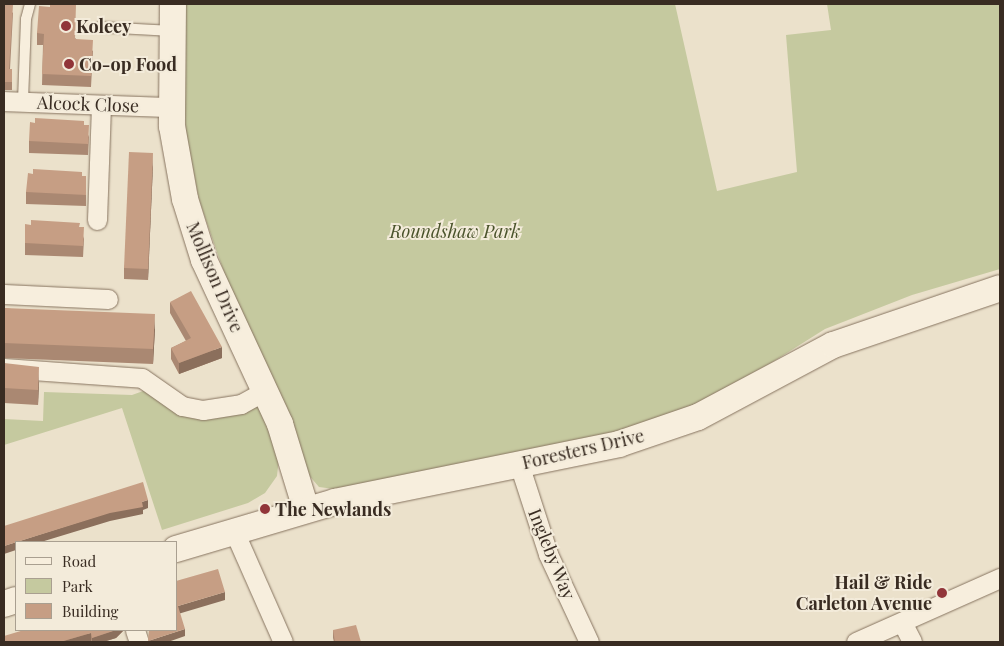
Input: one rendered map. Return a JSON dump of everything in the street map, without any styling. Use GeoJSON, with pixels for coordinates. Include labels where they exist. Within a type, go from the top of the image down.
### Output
{"type":"FeatureCollection","features":[{"type":"Feature","properties":{"kind":"main road","name":"Mollison Drive"},"geometry":{"type":"LineString","coordinates":[[173,4],[171,107],[179,175],[201,251],[266,390],[286,441],[306,510]]}},
{"type":"Feature","properties":{"kind":"main road","name":"Foresters Drive"},"geometry":{"type":"LineString","coordinates":[[178,548],[234,530],[306,510],[619,444],[698,417],[833,345],[1000,288]]}},
{"type":"Feature","properties":{"kind":"street","name":"Alcock Close"},"geometry":{"type":"LineString","coordinates":[[4,101],[171,107]]}},
{"type":"Feature","properties":{"kind":"street"},"geometry":{"type":"LineString","coordinates":[[97,220],[101,105]]}},
{"type":"Feature","properties":{"kind":"street"},"geometry":{"type":"LineString","coordinates":[[4,294],[108,299]]}},
{"type":"Feature","properties":{"kind":"street"},"geometry":{"type":"LineString","coordinates":[[4,368],[142,378],[182,406],[203,410],[241,404],[266,390]]}},
{"type":"Feature","properties":{"kind":"street","name":"Ingleby Way"},"geometry":{"type":"LineString","coordinates":[[518,464],[548,554],[589,642]]}},
{"type":"Feature","properties":{"kind":"street"},"geometry":{"type":"LineString","coordinates":[[234,530],[283,642]]}},
{"type":"Feature","properties":{"kind":"street"},"geometry":{"type":"LineString","coordinates":[[856,642],[1000,578]]}},
{"type":"Feature","properties":{"kind":"street"},"geometry":{"type":"LineString","coordinates":[[902,622],[912,642]]}},
{"type":"Feature","properties":{"kind":"lane"},"geometry":{"type":"LineString","coordinates":[[23,101],[26,18],[30,4]]}},
{"type":"Feature","properties":{"kind":"lane"},"geometry":{"type":"LineString","coordinates":[[100,28],[172,31]]}},
{"type":"Feature","properties":{"kind":"green space","name":"Roundshaw Park"},"geometry":{"type":"Polygon","coordinates":[[[185,4],[675,4],[717,191],[797,172],[786,35],[831,30],[827,4],[1000,4],[1000,269],[912,295],[825,329],[771,363],[693,405],[616,433],[334,489],[319,487],[307,473],[226,278],[199,200],[186,134],[183,74],[185,4]]]}},
{"type":"Feature","properties":{"kind":"green space"},"geometry":{"type":"Polygon","coordinates":[[[146,390],[159,401],[262,404],[279,458],[277,476],[265,493],[248,503],[162,530],[122,408],[4,445],[4,419],[43,421],[44,392],[132,395],[146,390]]]}},
{"type":"Feature","properties":{"kind":"building"},"geometry":{"type":"Polygon","coordinates":[[[4,4],[13,5],[9,69],[12,69],[12,82],[4,82],[4,4]]]}},
{"type":"Feature","properties":{"kind":"building"},"geometry":{"type":"Polygon","coordinates":[[[50,4],[76,4],[75,39],[93,40],[91,76],[42,74],[44,34],[37,33],[39,6],[50,7],[50,4]]]}},
{"type":"Feature","properties":{"kind":"building"},"geometry":{"type":"Polygon","coordinates":[[[35,118],[84,121],[84,125],[89,125],[88,144],[29,141],[30,122],[35,123],[35,118]]]}},
{"type":"Feature","properties":{"kind":"building"},"geometry":{"type":"Polygon","coordinates":[[[129,152],[153,153],[148,269],[124,268],[129,152]]]}},
{"type":"Feature","properties":{"kind":"building"},"geometry":{"type":"Polygon","coordinates":[[[33,169],[82,172],[82,176],[86,176],[86,195],[26,192],[28,173],[33,174],[33,169]]]}},
{"type":"Feature","properties":{"kind":"building"},"geometry":{"type":"Polygon","coordinates":[[[31,220],[80,223],[79,227],[84,227],[83,246],[25,243],[25,224],[31,225],[31,220]]]}},
{"type":"Feature","properties":{"kind":"building"},"geometry":{"type":"Polygon","coordinates":[[[191,291],[222,347],[179,363],[171,348],[191,338],[170,302],[191,291]]]}},
{"type":"Feature","properties":{"kind":"building"},"geometry":{"type":"Polygon","coordinates":[[[4,308],[155,314],[153,349],[4,343],[4,308]]]}},
{"type":"Feature","properties":{"kind":"building"},"geometry":{"type":"Polygon","coordinates":[[[4,363],[39,367],[38,390],[4,388],[4,363]]]}},
{"type":"Feature","properties":{"kind":"building"},"geometry":{"type":"Polygon","coordinates":[[[143,482],[148,500],[142,502],[143,507],[110,513],[15,541],[4,546],[4,526],[143,482]]]}},
{"type":"Feature","properties":{"kind":"building"},"geometry":{"type":"Polygon","coordinates":[[[218,569],[225,592],[178,606],[178,580],[218,569]]]}},
{"type":"Feature","properties":{"kind":"building"},"geometry":{"type":"Polygon","coordinates":[[[178,606],[185,629],[148,641],[149,631],[178,631],[178,606]]]}},
{"type":"Feature","properties":{"kind":"building"},"geometry":{"type":"Polygon","coordinates":[[[356,625],[361,642],[335,642],[333,630],[356,625]]]}},
{"type":"Feature","properties":{"kind":"building"},"geometry":{"type":"Polygon","coordinates":[[[21,631],[113,631],[92,638],[91,633],[60,642],[4,642],[4,636],[21,631]]]}},
{"type":"Feature","properties":{"kind":"place","name":"Koleey"},"geometry":{"type":"Point","coordinates":[66,26]}},
{"type":"Feature","properties":{"kind":"place","name":"Co-op Food"},"geometry":{"type":"Point","coordinates":[69,64]}},
{"type":"Feature","properties":{"kind":"place","name":"The Newlands"},"geometry":{"type":"Point","coordinates":[265,509]}},
{"type":"Feature","properties":{"kind":"place","name":"Hail & Ride Carleton Avenue"},"geometry":{"type":"Point","coordinates":[942,593]}}]}
